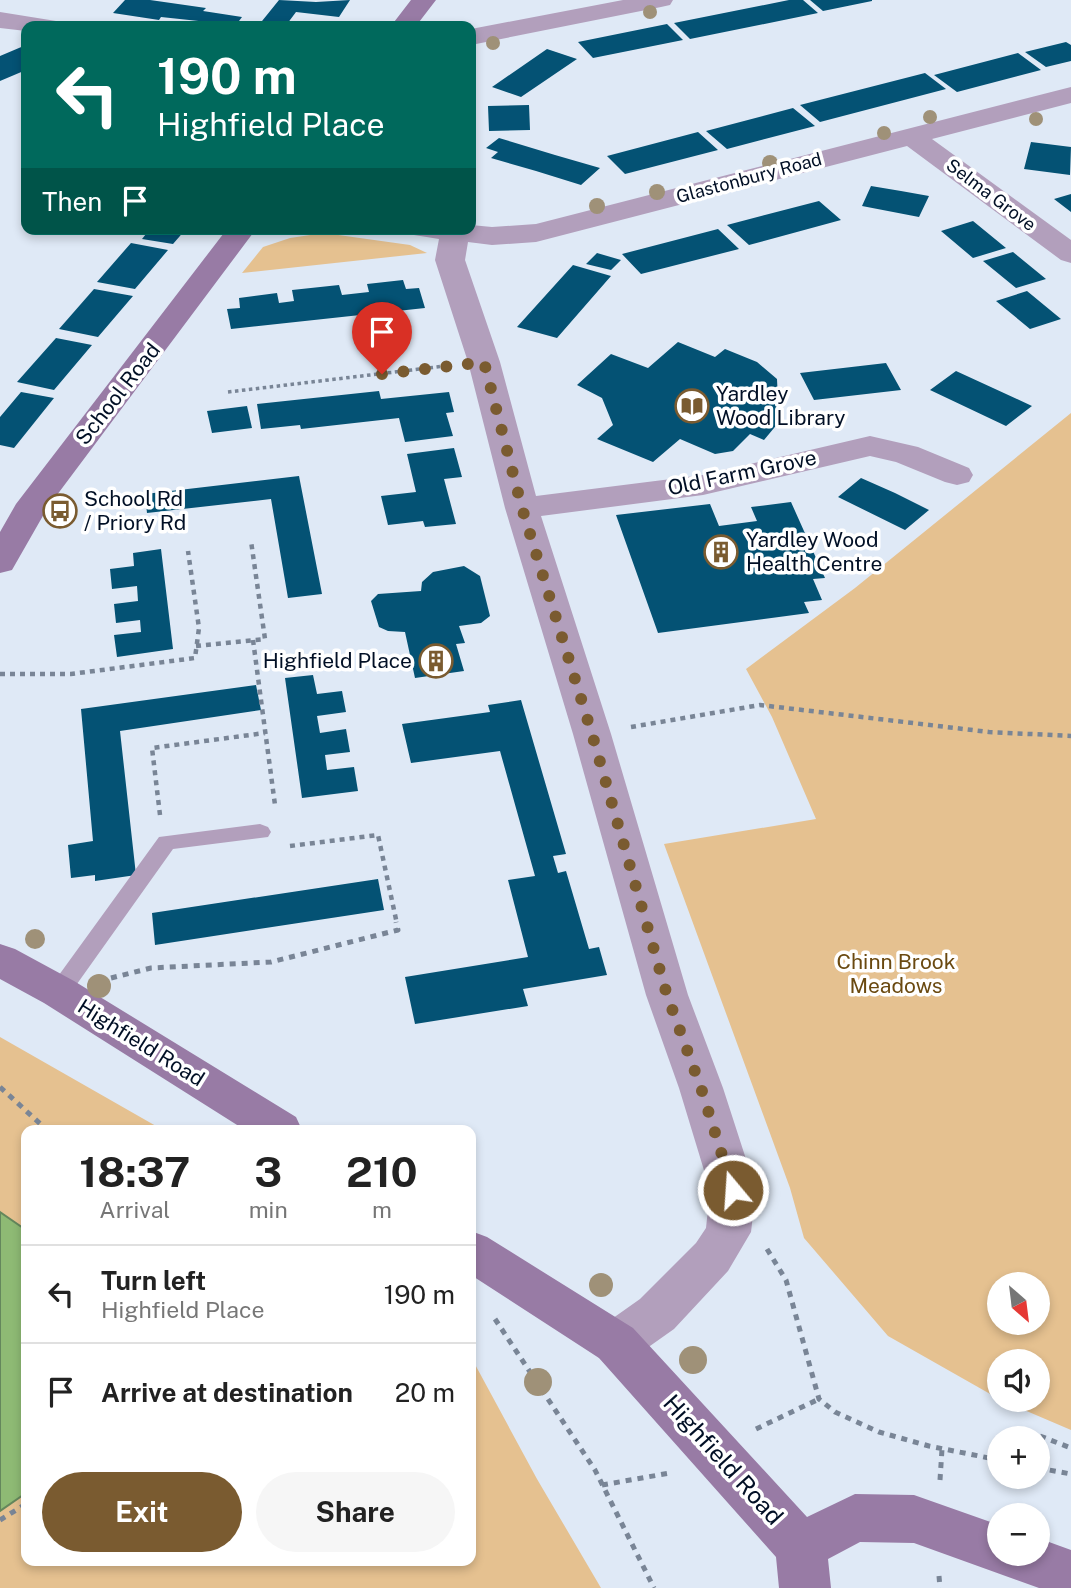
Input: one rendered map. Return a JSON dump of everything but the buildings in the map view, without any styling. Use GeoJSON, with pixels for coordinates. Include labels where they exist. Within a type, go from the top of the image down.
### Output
{"type":"FeatureCollection","features":[{"type":"Feature","properties":{"kind":"street"},"geometry":{"type":"LineString","coordinates":[[0,13],[9,0]]}},
{"type":"Feature","properties":{"kind":"street"},"geometry":{"type":"LineString","coordinates":[[407,21],[424,0]]}},
{"type":"Feature","properties":{"kind":"street"},"geometry":{"type":"LineString","coordinates":[[476,36],[661,0]]}},
{"type":"Feature","properties":{"kind":"street"},"geometry":{"type":"LineString","coordinates":[[0,20],[21,23]]}},
{"type":"Feature","properties":{"kind":"street","name":"Glastonbury Road"},"geometry":{"type":"LineString","coordinates":[[476,234],[536,233],[1071,95]]}},
{"type":"Feature","properties":{"kind":"street","name":"Selma Grove"},"geometry":{"type":"LineString","coordinates":[[911,136],[1071,254]]}},
{"type":"Feature","properties":{"kind":"street","name":"School Road"},"geometry":{"type":"LineString","coordinates":[[0,562],[33,504],[172,325],[238,235]]}},
{"type":"Feature","properties":{"kind":"street"},"geometry":{"type":"LineString","coordinates":[[441,235],[484,362],[522,508],[592,734],[667,995],[701,1088],[733,1190],[728,1232],[712,1257],[657,1314],[617,1343]]}},
{"type":"Feature","properties":{"kind":"street","name":"Old Farm Grove"},"geometry":{"type":"LineString","coordinates":[[522,508],[703,485],[870,446],[906,454],[957,475]]}},
{"type":"Feature","properties":{"kind":"street","name":"Highfield Road"},"geometry":{"type":"LineString","coordinates":[[0,960],[67,997],[272,1125]]}},
{"type":"Feature","properties":{"kind":"street","name":"Highfield Road"},"geometry":{"type":"LineString","coordinates":[[476,1254],[617,1343],[713,1450],[803,1567]]}},
{"type":"Feature","properties":{"kind":"street"},"geometry":{"type":"LineString","coordinates":[[803,1567],[855,1518],[914,1518],[987,1545]]}},
{"type":"Feature","properties":{"kind":"street"},"geometry":{"type":"LineString","coordinates":[[1046,1566],[1071,1575]]}},
{"type":"Feature","properties":{"kind":"lane"},"geometry":{"type":"LineString","coordinates":[[67,997],[167,842],[269,830]]}},
{"type":"Feature","properties":{"kind":"path"},"geometry":{"type":"LineString","coordinates":[[228,392],[484,362]]}},
{"type":"Feature","properties":{"kind":"path"},"geometry":{"type":"LineString","coordinates":[[196,646],[265,639],[251,541]]}},
{"type":"Feature","properties":{"kind":"path"},"geometry":{"type":"LineString","coordinates":[[0,674],[71,674],[195,658],[199,628],[188,551]]}},
{"type":"Feature","properties":{"kind":"path"},"geometry":{"type":"LineString","coordinates":[[67,997],[95,983],[132,971],[271,961],[398,930],[378,835],[280,847],[269,830],[265,733],[253,640]]}},
{"type":"Feature","properties":{"kind":"path"},"geometry":{"type":"LineString","coordinates":[[592,734],[760,705],[989,732],[1071,736]]}},
{"type":"Feature","properties":{"kind":"path"},"geometry":{"type":"LineString","coordinates":[[167,842],[161,822],[152,748],[265,733]]}},
{"type":"Feature","properties":{"kind":"path"},"geometry":{"type":"LineString","coordinates":[[0,1087],[42,1125]]}},
{"type":"Feature","properties":{"kind":"path"},"geometry":{"type":"LineString","coordinates":[[733,1190],[786,1280],[819,1399],[830,1410],[856,1424],[942,1449],[987,1458]]}},
{"type":"Feature","properties":{"kind":"path"},"geometry":{"type":"LineString","coordinates":[[490,1310],[603,1485],[654,1588]]}},
{"type":"Feature","properties":{"kind":"path"},"geometry":{"type":"LineString","coordinates":[[603,1485],[669,1474],[819,1399]]}},
{"type":"Feature","properties":{"kind":"path"},"geometry":{"type":"LineString","coordinates":[[1050,1440],[1071,1448]]}},
{"type":"Feature","properties":{"kind":"path"},"geometry":{"type":"LineString","coordinates":[[1050,1470],[1071,1474]]}},
{"type":"Feature","properties":{"kind":"path"},"geometry":{"type":"LineString","coordinates":[[0,1520],[21,1507]]}},
{"type":"Feature","properties":{"kind":"green space"},"geometry":{"type":"Polygon","coordinates":[[[338,235],[410,245],[427,253],[242,273],[263,247],[290,238],[338,235]]]}},
{"type":"Feature","properties":{"kind":"green space","name":"Chinn Brook Meadows"},"geometry":{"type":"Polygon","coordinates":[[[1071,413],[1071,1430],[1029,1412],[1050,1412],[1050,1349],[987,1349],[987,1392],[888,1336],[804,1238],[790,1188],[664,844],[816,819],[772,717],[746,669],[855,588],[1071,413]]]}},
{"type":"Feature","properties":{"kind":"green space"},"geometry":{"type":"Polygon","coordinates":[[[0,1037],[154,1125],[21,1125],[21,1566],[476,1566],[476,1366],[537,1479],[601,1588],[0,1588],[0,1037]]]}},
{"type":"Feature","properties":{"kind":"shaded area"},"geometry":{"type":"Polygon","coordinates":[[[0,1212],[21,1227],[21,1496],[0,1511],[0,1212]]]}},
{"type":"Feature","properties":{"kind":"place","name":"Yardley Wood Library"},"geometry":{"type":"Point","coordinates":[692,406]}},
{"type":"Feature","properties":{"kind":"place","name":"School Rd / Priory Rd"},"geometry":{"type":"Point","coordinates":[60,511]}},
{"type":"Feature","properties":{"kind":"place","name":"Yardley Wood Health Centre"},"geometry":{"type":"Point","coordinates":[721,552]}},
{"type":"Feature","properties":{"kind":"place","name":"Highfield Place"},"geometry":{"type":"Point","coordinates":[436,661]}},
{"type":"Feature","properties":{"kind":"route"},"geometry":{"type":"LineString","coordinates":[[382,374],[484,362],[522,508],[592,734],[667,995],[701,1088],[733,1190]]}}]}
